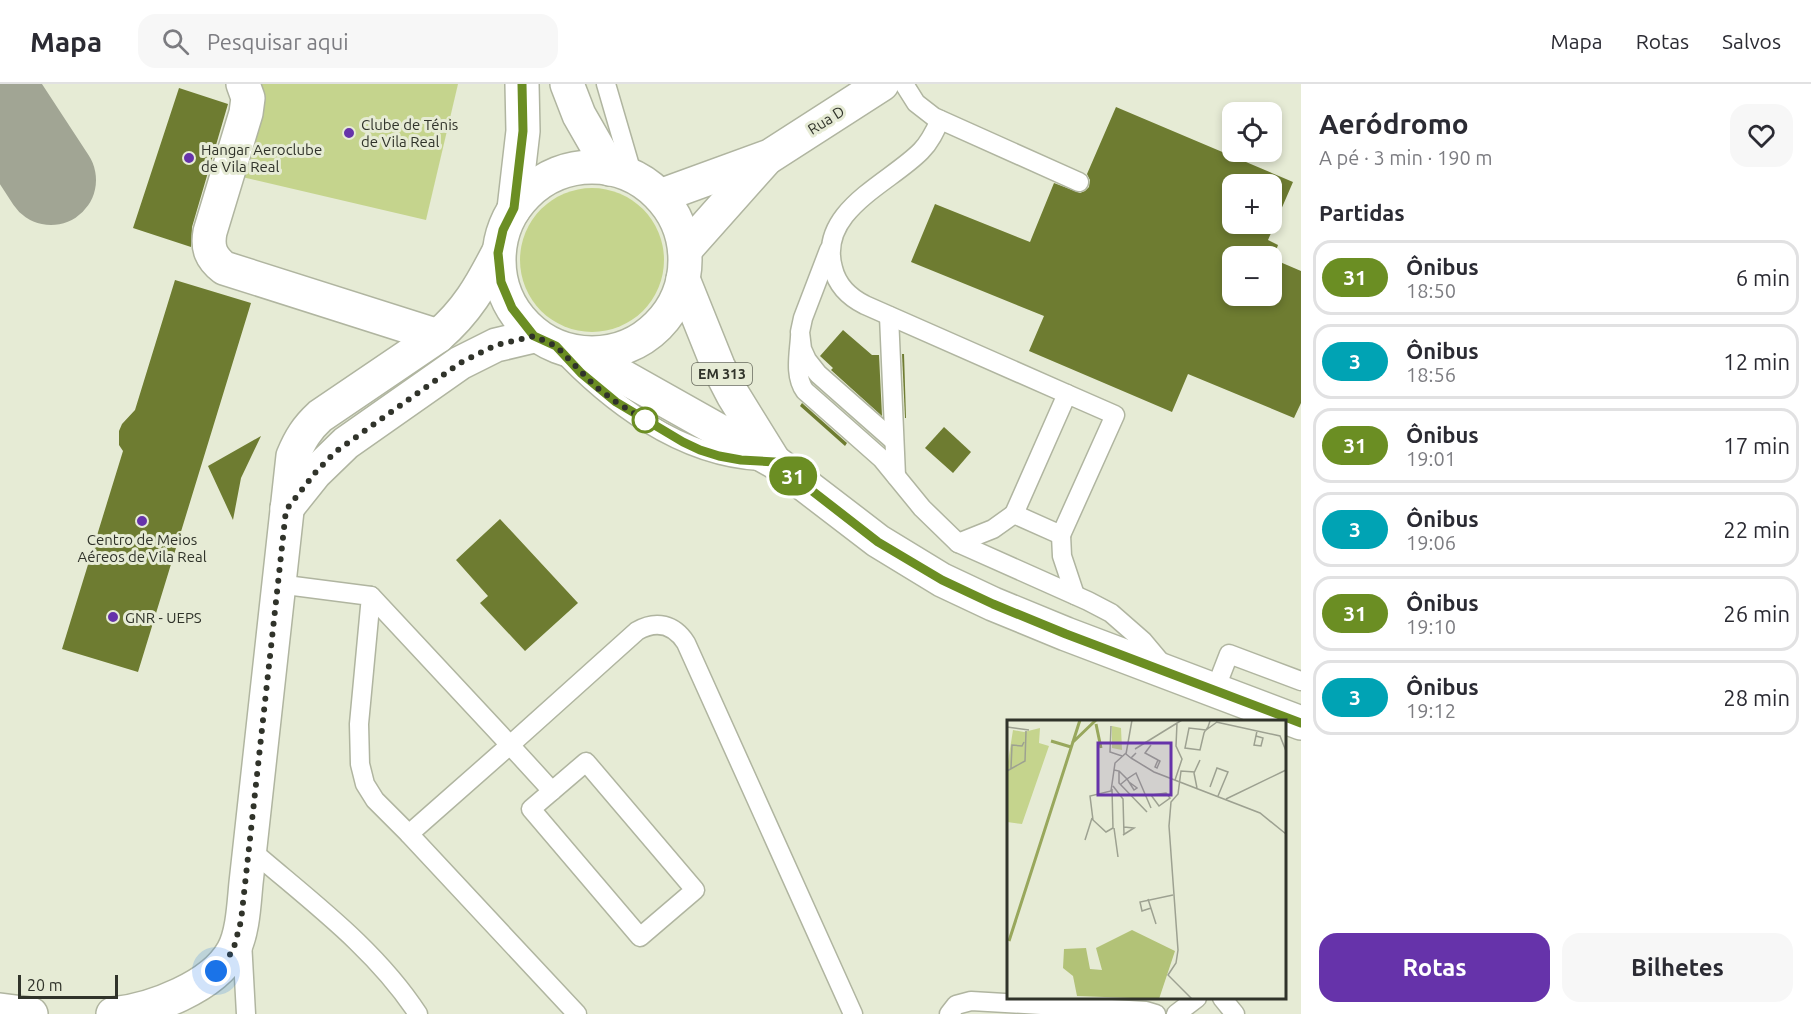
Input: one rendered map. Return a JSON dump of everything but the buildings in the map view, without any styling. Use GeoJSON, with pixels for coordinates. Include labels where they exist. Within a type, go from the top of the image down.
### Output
{"type":"FeatureCollection","features":[{"type":"Feature","properties":{"kind":"street"},"geometry":{"type":"LineString","coordinates":[[243,84],[248,98],[247,105],[210,232],[209,248],[212,256],[224,268],[232,271],[438,336]]}},
{"type":"Feature","properties":{"kind":"street","name":"EM 313"},"geometry":{"type":"LineString","coordinates":[[514,208],[523,131],[522,84]]}},
{"type":"Feature","properties":{"kind":"street","name":"EM 313"},"geometry":{"type":"LineString","coordinates":[[567,84],[579,115],[621,171],[660,196],[677,221],[684,265],[718,366],[733,395],[775,462]]}},
{"type":"Feature","properties":{"kind":"street","name":"Rua D"},"geometry":{"type":"LineString","coordinates":[[770,156],[882,84]]}},
{"type":"Feature","properties":{"kind":"street"},"geometry":{"type":"LineString","coordinates":[[286,510],[309,479],[335,452],[460,363],[496,345],[557,345],[609,351],[634,343],[657,327],[673,305],[684,265],[770,156]]}},
{"type":"Feature","properties":{"kind":"street"},"geometry":{"type":"LineString","coordinates":[[660,196],[770,156]]}},
{"type":"Feature","properties":{"kind":"street","name":"EM 313"},"geometry":{"type":"LineString","coordinates":[[621,171],[582,167],[556,174],[532,188],[514,208],[503,230],[498,253],[501,282],[512,308],[557,345],[775,462],[878,542],[942,580],[993,604],[1301,723]]}},
{"type":"Feature","properties":{"kind":"street"},"geometry":{"type":"LineString","coordinates":[[113,1014],[164,1002],[194,987],[216,971],[233,951],[241,921],[250,849],[293,456],[300,439],[309,426],[341,401],[438,336],[462,314],[473,300],[498,253]]}},
{"type":"Feature","properties":{"kind":"street"},"geometry":{"type":"LineString","coordinates":[[0,1010],[31,1014]]}},
{"type":"Feature","properties":{"kind":"lane"},"geometry":{"type":"LineString","coordinates":[[606,84],[621,171]]}},
{"type":"Feature","properties":{"kind":"lane"},"geometry":{"type":"LineString","coordinates":[[904,84],[920,107],[940,120],[1079,182]]}},
{"type":"Feature","properties":{"kind":"lane"},"geometry":{"type":"LineString","coordinates":[[940,120],[922,150],[847,212],[834,238],[805,311],[800,337],[798,376],[802,387],[876,454],[922,508],[958,543],[1099,607],[1121,621],[1143,641],[1171,674]]}},
{"type":"Feature","properties":{"kind":"lane"},"geometry":{"type":"LineString","coordinates":[[834,238],[831,263],[840,284],[857,301],[1115,415],[1061,535],[1062,556],[1075,595]]}},
{"type":"Feature","properties":{"kind":"lane"},"geometry":{"type":"LineString","coordinates":[[889,316],[896,476]]}},
{"type":"Feature","properties":{"kind":"lane"},"geometry":{"type":"LineString","coordinates":[[800,337],[804,355],[818,374],[894,441]]}},
{"type":"Feature","properties":{"kind":"lane"},"geometry":{"type":"LineString","coordinates":[[958,543],[993,529],[1014,514],[1067,394]]}},
{"type":"Feature","properties":{"kind":"lane"},"geometry":{"type":"LineString","coordinates":[[1014,514],[1061,535]]}},
{"type":"Feature","properties":{"kind":"lane"},"geometry":{"type":"LineString","coordinates":[[278,584],[371,596],[552,791]]}},
{"type":"Feature","properties":{"kind":"lane"},"geometry":{"type":"LineString","coordinates":[[371,596],[359,724],[360,764],[365,784],[375,800],[577,1014]]}},
{"type":"Feature","properties":{"kind":"lane"},"geometry":{"type":"LineString","coordinates":[[409,834],[638,631],[659,624],[672,627],[686,643],[853,1014]]}},
{"type":"Feature","properties":{"kind":"lane"},"geometry":{"type":"LineString","coordinates":[[1215,690],[1229,654],[1301,681]]}},
{"type":"Feature","properties":{"kind":"lane"},"geometry":{"type":"LineString","coordinates":[[586,762],[695,890],[640,937],[531,809],[552,791],[586,762]]}},
{"type":"Feature","properties":{"kind":"lane"},"geometry":{"type":"LineString","coordinates":[[250,849],[339,925],[370,955],[418,1014]]}},
{"type":"Feature","properties":{"kind":"lane"},"geometry":{"type":"LineString","coordinates":[[241,921],[246,1014]]}},
{"type":"Feature","properties":{"kind":"lane"},"geometry":{"type":"LineString","coordinates":[[1176,1014],[1196,999]]}},
{"type":"Feature","properties":{"kind":"lane"},"geometry":{"type":"LineString","coordinates":[[1223,999],[1235,1014]]}},
{"type":"Feature","properties":{"kind":"lane"},"geometry":{"type":"LineString","coordinates":[[948,1014],[956,1005],[970,1001],[1149,1007]]}},
{"type":"Feature","properties":{"kind":"green space","name":"Clube de Ténis de Vila Real"},"geometry":{"type":"Polygon","coordinates":[[[260,84],[458,84],[426,220],[242,177],[260,84]]]}},
{"type":"Feature","properties":{"kind":"green space"},"geometry":{"type":"Polygon","coordinates":[[[592,188],[619,194],[632,200],[643,209],[652,220],[658,233],[664,260],[658,287],[652,300],[643,311],[632,320],[619,326],[592,332],[565,326],[552,320],[541,311],[532,300],[526,287],[520,260],[526,233],[532,220],[541,209],[552,200],[565,194],[592,188]]]}},
{"type":"Feature","properties":{"kind":"taxiway"},"geometry":{"type":"LineString","coordinates":[[0,102],[51,180]]}},
{"type":"Feature","properties":{"kind":"bus line","name":"31"},"geometry":{"type":"LineString","coordinates":[[522,84],[524,104],[521,156],[514,208],[503,230],[498,253],[501,282],[512,308],[534,336],[556,346],[596,387],[669,435],[700,450],[741,460],[775,462],[878,542],[942,580],[1066,634],[1301,723]]}},
{"type":"Feature","properties":{"kind":"place","name":"Clube de Ténis de Vila Real"},"geometry":{"type":"Point","coordinates":[349,133]}},
{"type":"Feature","properties":{"kind":"place","name":"Hangar Aeroclube de Vila Real"},"geometry":{"type":"Point","coordinates":[189,158]}},
{"type":"Feature","properties":{"kind":"place","name":"Centro de Meios Aéreos de Vila Real"},"geometry":{"type":"Point","coordinates":[142,521]}},
{"type":"Feature","properties":{"kind":"place","name":"GNR - UEPS"},"geometry":{"type":"Point","coordinates":[113,617]}},
{"type":"Feature","properties":{"kind":"route"},"geometry":{"type":"LineString","coordinates":[[216,971],[233,951],[241,921],[286,510],[304,486],[346,443],[460,363],[496,345],[534,336],[556,346],[596,387],[651,424],[645,420]]}}]}
